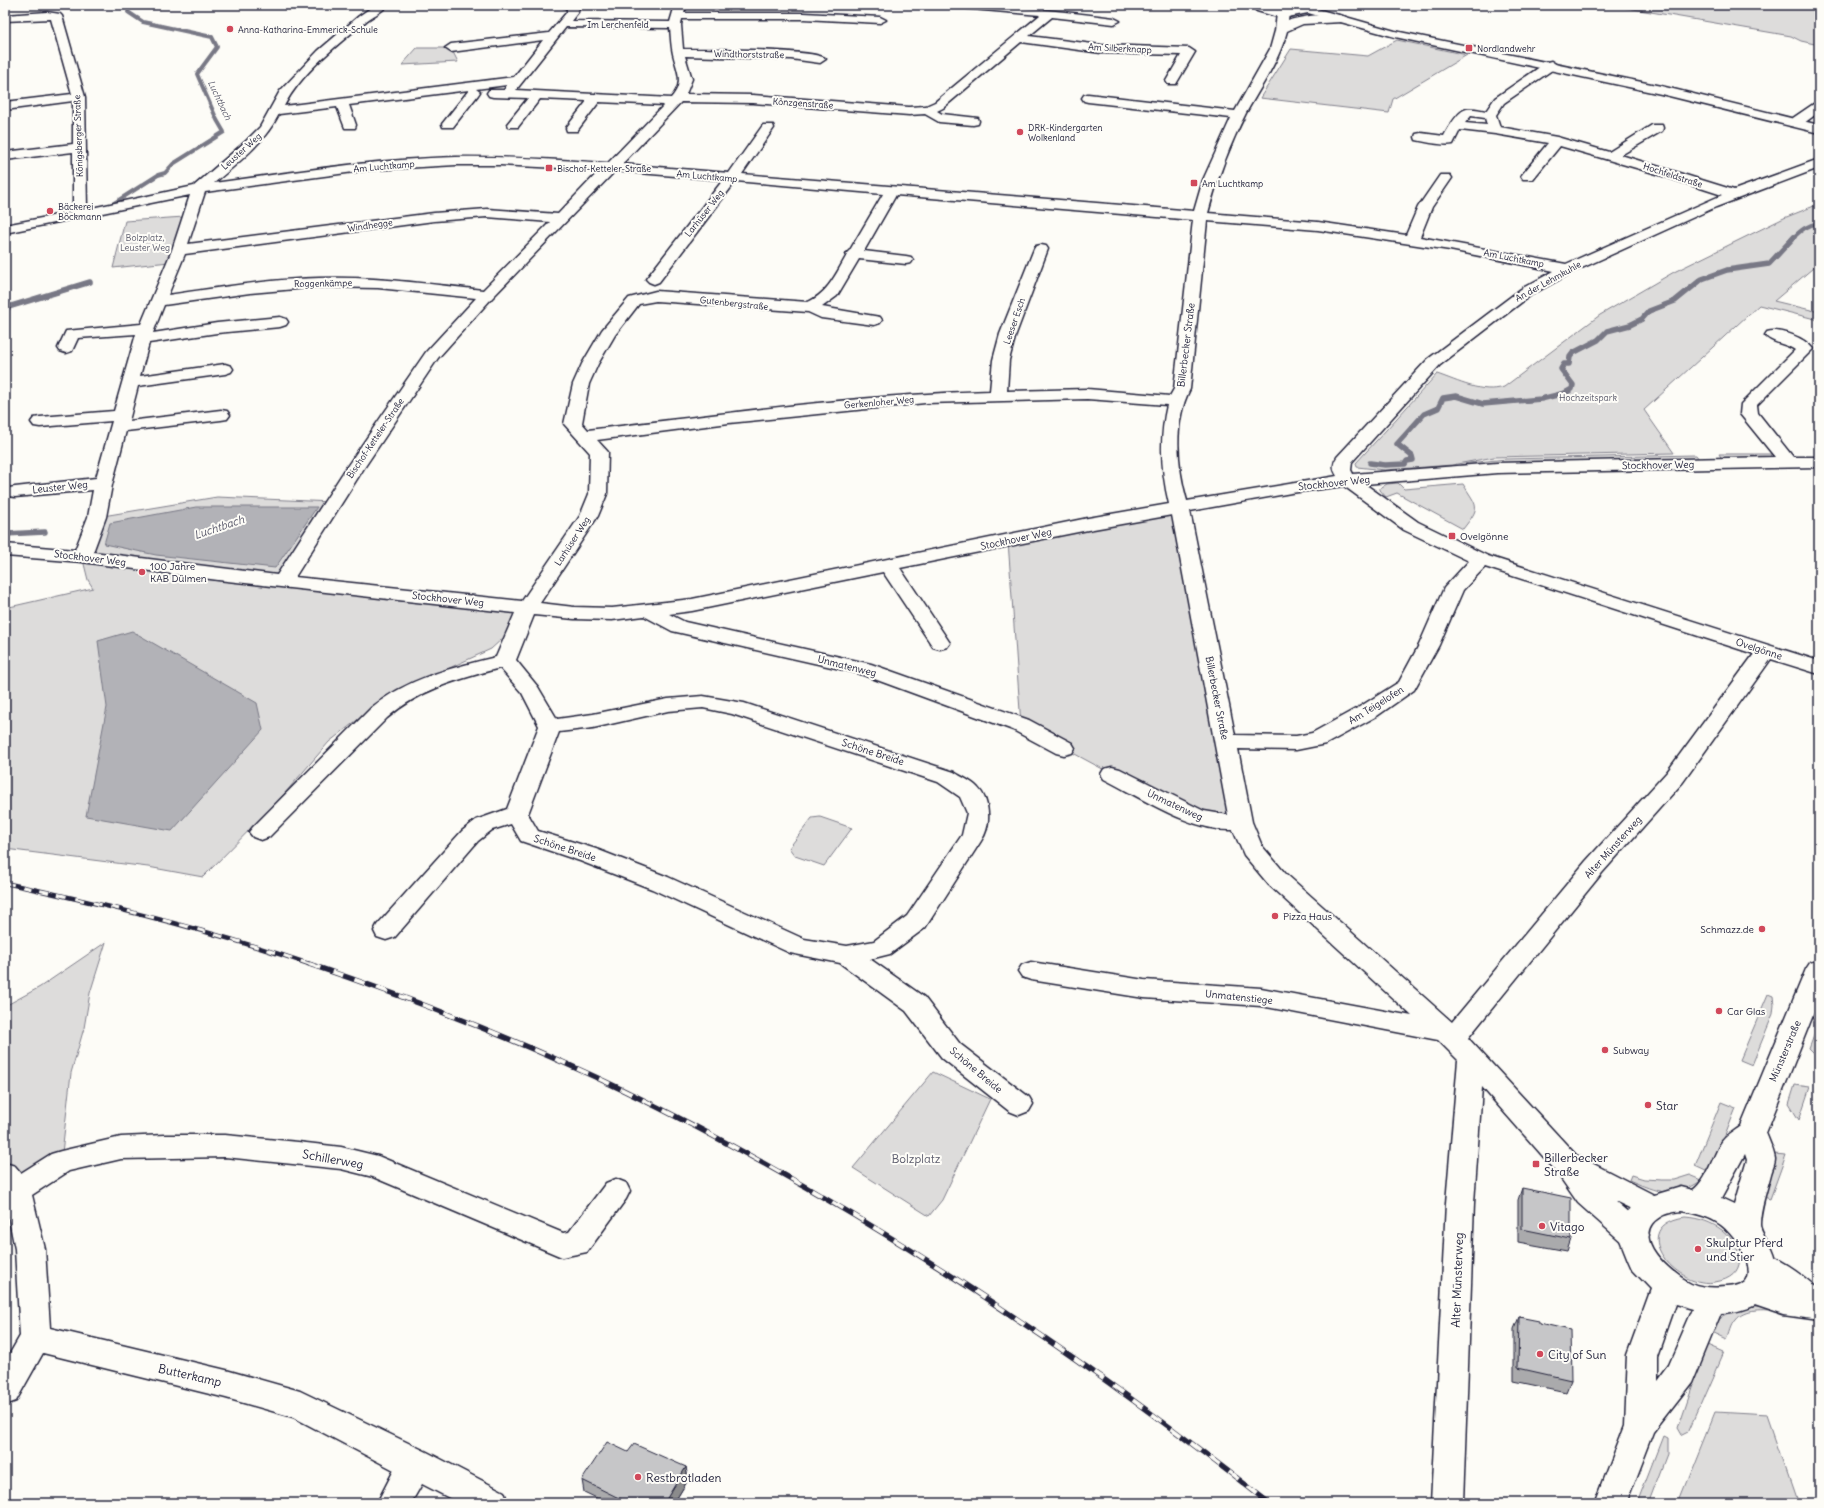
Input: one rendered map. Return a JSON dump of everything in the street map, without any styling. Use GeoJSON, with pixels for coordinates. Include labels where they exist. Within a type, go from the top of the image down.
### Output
{"type":"FeatureCollection","features":[{"type":"Feature","properties":{"kind":"street","name":"Leuster Weg"},"geometry":{"type":"LineString","coordinates":[[82,556],[97,517],[104,483],[144,334],[179,250],[199,189],[250,145],[265,129],[274,111],[294,82],[322,53],[363,18],[382,5]]}},
{"type":"Feature","properties":{"kind":"street"},"geometry":{"type":"LineString","coordinates":[[507,94],[572,12],[573,7],[566,5]]}},
{"type":"Feature","properties":{"kind":"street"},"geometry":{"type":"LineString","coordinates":[[960,5],[1050,13],[1114,21]]}},
{"type":"Feature","properties":{"kind":"street"},"geometry":{"type":"LineString","coordinates":[[1242,5],[1256,5],[1266,10],[1283,13],[1298,13],[1309,7],[1342,19],[1394,34],[1551,65],[1819,130]]}},
{"type":"Feature","properties":{"kind":"street","name":"Könzgenstraße"},"geometry":{"type":"LineString","coordinates":[[677,100],[753,99],[909,111],[928,110],[939,105],[1050,13]]}},
{"type":"Feature","properties":{"kind":"street","name":"Billerbecker Straße"},"geometry":{"type":"LineString","coordinates":[[1283,13],[1278,44],[1272,60],[1239,115],[1210,180],[1200,216],[1182,389],[1175,401],[1169,448],[1172,479],[1180,509],[1241,822],[1252,849],[1278,879],[1457,1042],[1565,1162],[1588,1195],[1634,1235]]}},
{"type":"Feature","properties":{"kind":"street","name":"Königsberger Straße"},"geometry":{"type":"LineString","coordinates":[[5,18],[47,15],[56,16],[79,97],[80,214]]}},
{"type":"Feature","properties":{"kind":"street","name":"Im Lerchenfeld"},"geometry":{"type":"LineString","coordinates":[[562,24],[677,15],[788,16],[880,20]]}},
{"type":"Feature","properties":{"kind":"street","name":"Bischof-Ketteler-Straße"},"geometry":{"type":"LineString","coordinates":[[283,581],[355,468],[432,355],[487,295],[677,100],[685,86],[686,79],[678,52],[677,15]]}},
{"type":"Feature","properties":{"kind":"street"},"geometry":{"type":"LineString","coordinates":[[1281,30],[1290,23],[1305,20],[1342,19]]}},
{"type":"Feature","properties":{"kind":"street"},"geometry":{"type":"LineString","coordinates":[[451,48],[552,36]]}},
{"type":"Feature","properties":{"kind":"street","name":"Am Silberknapp"},"geometry":{"type":"LineString","coordinates":[[1018,38],[1100,49],[1189,52],[1172,81]]}},
{"type":"Feature","properties":{"kind":"street","name":"Windthorststraße"},"geometry":{"type":"LineString","coordinates":[[678,52],[791,55],[820,59]]}},
{"type":"Feature","properties":{"kind":"street"},"geometry":{"type":"LineString","coordinates":[[1490,115],[1499,101],[1551,65]]}},
{"type":"Feature","properties":{"kind":"street"},"geometry":{"type":"LineString","coordinates":[[274,111],[517,80]]}},
{"type":"Feature","properties":{"kind":"street"},"geometry":{"type":"LineString","coordinates":[[446,90],[595,99],[677,100]]}},
{"type":"Feature","properties":{"kind":"street"},"geometry":{"type":"LineString","coordinates":[[448,124],[474,92]]}},
{"type":"Feature","properties":{"kind":"street"},"geometry":{"type":"LineString","coordinates":[[513,124],[537,95]]}},
{"type":"Feature","properties":{"kind":"street"},"geometry":{"type":"LineString","coordinates":[[5,106],[79,97]]}},
{"type":"Feature","properties":{"kind":"street"},"geometry":{"type":"LineString","coordinates":[[1088,98],[1239,115]]}},
{"type":"Feature","properties":{"kind":"street"},"geometry":{"type":"LineString","coordinates":[[572,128],[595,99]]}},
{"type":"Feature","properties":{"kind":"street"},"geometry":{"type":"LineString","coordinates":[[342,103],[350,125]]}},
{"type":"Feature","properties":{"kind":"street"},"geometry":{"type":"LineString","coordinates":[[1795,123],[1819,106]]}},
{"type":"Feature","properties":{"kind":"street","name":"Könzgenstraße"},"geometry":{"type":"LineString","coordinates":[[928,110],[939,118],[973,121]]}},
{"type":"Feature","properties":{"kind":"street"},"geometry":{"type":"LineString","coordinates":[[1421,137],[1448,141],[1456,126],[1468,112],[1490,115]]}},
{"type":"Feature","properties":{"kind":"street"},"geometry":{"type":"LineString","coordinates":[[1490,115],[1495,130]]}},
{"type":"Feature","properties":{"kind":"street","name":"Hochfeldstraße"},"geometry":{"type":"LineString","coordinates":[[1456,126],[1495,130],[1557,141],[1611,156],[1735,195]]}},
{"type":"Feature","properties":{"kind":"street","name":"Larhüser Weg"},"geometry":{"type":"LineString","coordinates":[[654,279],[732,178],[768,128]]}},
{"type":"Feature","properties":{"kind":"street"},"geometry":{"type":"LineString","coordinates":[[1611,156],[1657,128]]}},
{"type":"Feature","properties":{"kind":"street"},"geometry":{"type":"LineString","coordinates":[[1528,176],[1557,141]]}},
{"type":"Feature","properties":{"kind":"street"},"geometry":{"type":"LineString","coordinates":[[5,156],[80,147]]}},
{"type":"Feature","properties":{"kind":"street","name":"Am Luchtkamp"},"geometry":{"type":"LineString","coordinates":[[5,229],[199,189],[324,172],[405,163],[500,161],[612,167],[890,192],[1318,226],[1450,246],[1568,269]]}},
{"type":"Feature","properties":{"kind":"street","name":"An der Lehmkuhle"},"geometry":{"type":"LineString","coordinates":[[1348,480],[1342,470],[1343,461],[1434,362],[1526,292],[1568,269],[1735,195],[1819,163]]}},
{"type":"Feature","properties":{"kind":"street"},"geometry":{"type":"LineString","coordinates":[[1412,240],[1415,228],[1434,190],[1445,178]]}},
{"type":"Feature","properties":{"kind":"street"},"geometry":{"type":"LineString","coordinates":[[811,307],[823,301],[832,293],[853,254],[890,192]]}},
{"type":"Feature","properties":{"kind":"street","name":"Windhegge"},"geometry":{"type":"LineString","coordinates":[[179,250],[434,217],[487,212],[561,218]]}},
{"type":"Feature","properties":{"kind":"street","name":"Leeser Esch"},"geometry":{"type":"LineString","coordinates":[[998,396],[1001,360],[1008,334],[1041,248]]}},
{"type":"Feature","properties":{"kind":"street"},"geometry":{"type":"LineString","coordinates":[[853,254],[906,260]]}},
{"type":"Feature","properties":{"kind":"street","name":"Roggenkämpe"},"geometry":{"type":"LineString","coordinates":[[159,301],[289,284],[342,282],[392,285],[487,295]]}},
{"type":"Feature","properties":{"kind":"street","name":"Larhüser Weg"},"geometry":{"type":"LineString","coordinates":[[527,608],[589,516],[598,494],[599,452],[573,424],[581,384],[590,364],[608,333],[629,306],[634,301],[656,296]]}},
{"type":"Feature","properties":{"kind":"street","name":"Gutenbergstraße"},"geometry":{"type":"LineString","coordinates":[[656,296],[771,307],[811,307],[821,313],[874,320]]}},
{"type":"Feature","properties":{"kind":"street"},"geometry":{"type":"LineString","coordinates":[[66,348],[72,334],[144,334],[280,322]]}},
{"type":"Feature","properties":{"kind":"street"},"geometry":{"type":"LineString","coordinates":[[1773,335],[1794,342],[1805,349],[1749,404],[1749,414],[1788,462]]}},
{"type":"Feature","properties":{"kind":"street"},"geometry":{"type":"LineString","coordinates":[[131,382],[225,369]]}},
{"type":"Feature","properties":{"kind":"street","name":"Gerkenloher Weg"},"geometry":{"type":"LineString","coordinates":[[584,436],[729,418],[925,398],[1087,394],[1175,401]]}},
{"type":"Feature","properties":{"kind":"street"},"geometry":{"type":"LineString","coordinates":[[40,422],[121,421],[221,415]]}},
{"type":"Feature","properties":{"kind":"street","name":"Stockhover Weg"},"geometry":{"type":"LineString","coordinates":[[5,550],[82,556],[218,574],[574,613],[612,614],[692,605],[1088,524],[1180,509],[1290,488],[1348,480],[1497,468],[1819,462]]}},
{"type":"Feature","properties":{"kind":"street","name":"Ovelgönne"},"geometry":{"type":"LineString","coordinates":[[1348,480],[1411,526],[1481,560],[1819,668]]}},
{"type":"Feature","properties":{"kind":"street","name":"Leuster Weg"},"geometry":{"type":"LineString","coordinates":[[15,492],[104,483]]}},
{"type":"Feature","properties":{"kind":"street","name":"Am Teigelofen"},"geometry":{"type":"LineString","coordinates":[[1225,742],[1296,743],[1318,740],[1369,711],[1407,686],[1429,645],[1454,588],[1481,560]]}},
{"type":"Feature","properties":{"kind":"street"},"geometry":{"type":"LineString","coordinates":[[888,565],[940,643]]}},
{"type":"Feature","properties":{"kind":"street"},"geometry":{"type":"LineString","coordinates":[[505,661],[527,608]]}},
{"type":"Feature","properties":{"kind":"street","name":"Unmatenweg"},"geometry":{"type":"LineString","coordinates":[[647,610],[679,627],[864,668],[1021,725],[1064,748]]}},
{"type":"Feature","properties":{"kind":"street","name":"Alter Münsterweg"},"geometry":{"type":"LineString","coordinates":[[1447,1503],[1460,1203],[1457,1042],[1594,867],[1675,777],[1766,652]]}},
{"type":"Feature","properties":{"kind":"street"},"geometry":{"type":"LineString","coordinates":[[386,931],[470,836],[484,826],[517,814],[550,726],[531,691],[505,661]]}},
{"type":"Feature","properties":{"kind":"street"},"geometry":{"type":"LineString","coordinates":[[261,832],[379,713],[396,699],[423,685],[446,676],[505,661]]}},
{"type":"Feature","properties":{"kind":"street","name":"Schöne Breide"},"geometry":{"type":"LineString","coordinates":[[517,814],[529,836],[588,855],[660,883],[799,947],[847,955],[881,948],[916,922],[973,836],[978,813],[970,793],[946,777],[736,708],[703,702],[668,705],[592,720],[550,726]]}},
{"type":"Feature","properties":{"kind":"street","name":"Unmatenweg"},"geometry":{"type":"LineString","coordinates":[[1112,774],[1197,817],[1223,823],[1241,822]]}},
{"type":"Feature","properties":{"kind":"street","name":"Schöne Breide"},"geometry":{"type":"LineString","coordinates":[[847,955],[914,1004],[951,1051],[1019,1104]]}},
{"type":"Feature","properties":{"kind":"street","name":"Münsterstraße"},"geometry":{"type":"LineString","coordinates":[[1698,1202],[1707,1195],[1717,1181],[1732,1149],[1752,1132],[1819,969]]}},
{"type":"Feature","properties":{"kind":"street","name":"Unmatenstiege"},"geometry":{"type":"LineString","coordinates":[[1031,971],[1144,989],[1261,997],[1457,1042]]}},
{"type":"Feature","properties":{"kind":"street"},"geometry":{"type":"LineString","coordinates":[[1745,1228],[1748,1207],[1761,1160],[1752,1132]]}},
{"type":"Feature","properties":{"kind":"street","name":"Schillerweg"},"geometry":{"type":"LineString","coordinates":[[11,1182],[61,1162],[121,1148],[225,1146],[282,1151],[340,1158],[378,1167],[562,1245],[577,1243],[616,1191]]}},
{"type":"Feature","properties":{"kind":"street","name":"Billerbecker Straße"},"geometry":{"type":"LineString","coordinates":[[1565,1162],[1650,1206]]}},
{"type":"Feature","properties":{"kind":"street"},"geometry":{"type":"LineString","coordinates":[[5,1391],[35,1338],[30,1249],[11,1182]]}},
{"type":"Feature","properties":{"kind":"street"},"geometry":{"type":"LineString","coordinates":[[1680,1199],[1698,1202],[1726,1214],[1745,1228],[1761,1252],[1763,1265],[1761,1280],[1753,1292],[1742,1298],[1727,1302],[1711,1302],[1688,1297],[1667,1285],[1649,1270],[1638,1253],[1634,1235],[1636,1224],[1641,1214],[1650,1206],[1664,1201],[1680,1199]]}},
{"type":"Feature","properties":{"kind":"street"},"geometry":{"type":"LineString","coordinates":[[1763,1265],[1790,1282],[1818,1307]]}},
{"type":"Feature","properties":{"kind":"street"},"geometry":{"type":"LineString","coordinates":[[1640,1426],[1642,1355],[1667,1285]]}},
{"type":"Feature","properties":{"kind":"street"},"geometry":{"type":"LineString","coordinates":[[1753,1292],[1783,1302],[1818,1307]]}},
{"type":"Feature","properties":{"kind":"street"},"geometry":{"type":"LineString","coordinates":[[1610,1503],[1640,1426],[1681,1373],[1711,1302]]}},
{"type":"Feature","properties":{"kind":"street","name":"Butterkamp"},"geometry":{"type":"LineString","coordinates":[[35,1338],[226,1384],[300,1405],[492,1503]]}},
{"type":"Feature","properties":{"kind":"street"},"geometry":{"type":"LineString","coordinates":[[393,1503],[416,1463]]}},
{"type":"Feature","properties":{"kind":"green space"},"geometry":{"type":"Polygon","coordinates":[[[1610,5],[1819,5],[1819,45],[1801,41],[1791,36],[1610,5]]]}},
{"type":"Feature","properties":{"kind":"green space"},"geometry":{"type":"Polygon","coordinates":[[[1397,40],[1467,55],[1393,99],[1389,113],[1260,98],[1291,49],[1368,56],[1397,40]]]}},
{"type":"Feature","properties":{"kind":"green space"},"geometry":{"type":"Polygon","coordinates":[[[417,48],[451,48],[458,62],[402,65],[417,48]]]}},
{"type":"Feature","properties":{"kind":"green space","name":"Hochzeitspark"},"geometry":{"type":"Polygon","coordinates":[[[1819,204],[1819,263],[1774,301],[1819,312],[1819,320],[1759,305],[1644,410],[1674,453],[1494,457],[1452,465],[1385,470],[1357,467],[1356,463],[1437,374],[1479,388],[1496,389],[1504,387],[1600,315],[1674,272],[1784,218],[1819,204]]]}},
{"type":"Feature","properties":{"kind":"green space","name":"Bolzplatz, Leuster Weg"},"geometry":{"type":"Polygon","coordinates":[[[184,217],[169,262],[113,268],[125,221],[184,217]]]}},
{"type":"Feature","properties":{"kind":"green space"},"geometry":{"type":"Polygon","coordinates":[[[1719,454],[1771,454],[1770,458],[1722,459],[1719,454]]]}},
{"type":"Feature","properties":{"kind":"green space"},"geometry":{"type":"Polygon","coordinates":[[[1696,455],[1700,460],[1458,466],[1468,463],[1506,459],[1696,455]]]}},
{"type":"Feature","properties":{"kind":"green space"},"geometry":{"type":"Polygon","coordinates":[[[1398,483],[1404,489],[1463,484],[1474,503],[1475,511],[1473,516],[1463,529],[1397,493],[1386,497],[1380,490],[1380,488],[1387,484],[1398,483]]]}},
{"type":"Feature","properties":{"kind":"green space"},"geometry":{"type":"Polygon","coordinates":[[[217,497],[333,502],[284,581],[527,608],[513,629],[491,649],[388,696],[329,742],[278,801],[203,877],[148,867],[5,849],[5,608],[93,588],[88,580],[82,556],[97,517],[217,497]]]}},
{"type":"Feature","properties":{"kind":"green space"},"geometry":{"type":"Polygon","coordinates":[[[1180,509],[1241,822],[1223,823],[1112,774],[1021,725],[1008,541],[1180,509]]]}},
{"type":"Feature","properties":{"kind":"green space"},"geometry":{"type":"Polygon","coordinates":[[[820,817],[852,828],[824,866],[795,856],[789,848],[812,818],[820,817]]]}},
{"type":"Feature","properties":{"kind":"green space"},"geometry":{"type":"Polygon","coordinates":[[[106,942],[90,993],[84,1028],[71,1073],[61,1162],[17,1190],[5,1174],[5,1006],[40,987],[106,942]]]}},
{"type":"Feature","properties":{"kind":"green space"},"geometry":{"type":"Polygon","coordinates":[[[1768,994],[1773,996],[1773,1014],[1752,1065],[1740,1060],[1768,994]]]}},
{"type":"Feature","properties":{"kind":"green space"},"geometry":{"type":"Polygon","coordinates":[[[1819,1022],[1819,1059],[1809,1049],[1819,1022]]]}},
{"type":"Feature","properties":{"kind":"green space","name":"Bolzplatz"},"geometry":{"type":"Polygon","coordinates":[[[933,1072],[990,1099],[942,1200],[929,1216],[853,1168],[933,1072]]]}},
{"type":"Feature","properties":{"kind":"green space"},"geometry":{"type":"Polygon","coordinates":[[[1795,1085],[1810,1087],[1799,1120],[1789,1104],[1795,1085]]]}},
{"type":"Feature","properties":{"kind":"green space"},"geometry":{"type":"Polygon","coordinates":[[[1721,1102],[1736,1108],[1713,1166],[1708,1172],[1695,1166],[1721,1102]]]}},
{"type":"Feature","properties":{"kind":"green space"},"geometry":{"type":"Polygon","coordinates":[[[1774,1154],[1786,1155],[1770,1199],[1761,1196],[1772,1165],[1774,1154]]]}},
{"type":"Feature","properties":{"kind":"green space"},"geometry":{"type":"Polygon","coordinates":[[[1631,1175],[1644,1179],[1674,1180],[1690,1175],[1702,1180],[1683,1190],[1666,1192],[1657,1191],[1629,1180],[1631,1175]]]}},
{"type":"Feature","properties":{"kind":"green space"},"geometry":{"type":"Polygon","coordinates":[[[1685,1217],[1700,1219],[1718,1227],[1730,1237],[1739,1253],[1740,1261],[1738,1268],[1733,1274],[1726,1279],[1715,1282],[1700,1282],[1685,1276],[1672,1267],[1662,1256],[1658,1243],[1659,1232],[1667,1223],[1685,1217]]]}},
{"type":"Feature","properties":{"kind":"green space"},"geometry":{"type":"Polygon","coordinates":[[[1746,1307],[1765,1307],[1775,1312],[1754,1311],[1739,1316],[1734,1322],[1727,1340],[1710,1332],[1716,1322],[1725,1315],[1746,1307]]]}},
{"type":"Feature","properties":{"kind":"green space"},"geometry":{"type":"Polygon","coordinates":[[[1706,1344],[1724,1352],[1689,1432],[1681,1436],[1677,1429],[1706,1344]]]}},
{"type":"Feature","properties":{"kind":"green space"},"geometry":{"type":"Polygon","coordinates":[[[1715,1413],[1768,1416],[1798,1503],[1679,1503],[1715,1413]]]}},
{"type":"Feature","properties":{"kind":"green space"},"geometry":{"type":"Polygon","coordinates":[[[1663,1436],[1667,1438],[1667,1453],[1648,1503],[1637,1503],[1663,1436]]]}},
{"type":"Feature","properties":{"kind":"water"},"geometry":{"type":"Polygon","coordinates":[[[196,507],[317,507],[275,568],[156,555],[104,544],[110,523],[196,507]]]}},
{"type":"Feature","properties":{"kind":"water"},"geometry":{"type":"Polygon","coordinates":[[[132,631],[257,703],[263,730],[172,831],[86,816],[107,707],[98,641],[132,631]]]}},
{"type":"Feature","properties":{"kind":"building","name":"Vitago"},"geometry":{"type":"Polygon","coordinates":[[[1522,1188],[1571,1198],[1571,1239],[1522,1229],[1522,1188]]]}},
{"type":"Feature","properties":{"kind":"building","name":"City of Sun"},"geometry":{"type":"Polygon","coordinates":[[[1519,1317],[1570,1330],[1571,1380],[1518,1368],[1519,1317]]]}},
{"type":"Feature","properties":{"kind":"building","name":"Restbrotladen"},"geometry":{"type":"Polygon","coordinates":[[[607,1442],[628,1452],[634,1444],[686,1467],[664,1503],[629,1503],[582,1480],[607,1442]]]}},
{"type":"Feature","properties":{"kind":"waterway","name":"Luchtbach"},"geometry":{"type":"LineString","coordinates":[[111,205],[158,175],[165,173],[173,164],[224,132],[217,120],[197,74],[217,47],[212,37],[143,22],[128,12]]}},
{"type":"Feature","properties":{"kind":"waterway"},"geometry":{"type":"LineString","coordinates":[[1793,238],[1804,228],[1819,223]]}},
{"type":"Feature","properties":{"kind":"waterway"},"geometry":{"type":"LineString","coordinates":[[1370,463],[1385,465],[1405,464],[1407,461],[1413,460],[1412,456],[1397,444],[1424,414],[1438,408],[1443,398],[1456,396],[1483,404],[1541,399],[1565,393],[1572,389],[1573,385],[1561,369],[1564,364],[1569,364],[1570,357],[1573,353],[1598,340],[1607,331],[1630,325],[1642,319],[1649,311],[1675,301],[1702,279],[1727,270],[1769,264],[1793,238]]}},
{"type":"Feature","properties":{"kind":"waterway","name":"Luchtbach"},"geometry":{"type":"LineString","coordinates":[[5,308],[90,282]]}},
{"type":"Feature","properties":{"kind":"waterway","name":"Luchtbach"},"geometry":{"type":"LineString","coordinates":[[5,534],[45,532]]}},
{"type":"Feature","properties":{"kind":"railway"},"geometry":{"type":"LineString","coordinates":[[5,883],[82,900],[198,929],[312,965]]}},
{"type":"Feature","properties":{"kind":"railway"},"geometry":{"type":"LineString","coordinates":[[309,964],[468,1022],[585,1072],[709,1133],[793,1180],[875,1228],[957,1279],[1037,1332],[1193,1444],[1269,1503]]}},
{"type":"Feature","properties":{"kind":"place","name":"Anna-Katharina-Emmerick-Schule"},"geometry":{"type":"Point","coordinates":[230,29]}},
{"type":"Feature","properties":{"kind":"place","name":"Nordlandwehr"},"geometry":{"type":"Point","coordinates":[1469,48]}},
{"type":"Feature","properties":{"kind":"place","name":"DRK-Kindergarten Wolkenland"},"geometry":{"type":"Point","coordinates":[1020,132]}},
{"type":"Feature","properties":{"kind":"place","name":"Bischof-Ketteler-Straße"},"geometry":{"type":"Point","coordinates":[549,168]}},
{"type":"Feature","properties":{"kind":"place","name":"Am Luchtkamp"},"geometry":{"type":"Point","coordinates":[1194,183]}},
{"type":"Feature","properties":{"kind":"place","name":"Bäckerei Böckmann"},"geometry":{"type":"Point","coordinates":[50,211]}},
{"type":"Feature","properties":{"kind":"place","name":"Ovelgönne"},"geometry":{"type":"Point","coordinates":[1452,536]}},
{"type":"Feature","properties":{"kind":"place","name":"100 Jahre KAB Dülmen"},"geometry":{"type":"Point","coordinates":[142,572]}},
{"type":"Feature","properties":{"kind":"place","name":"Pizza Haus"},"geometry":{"type":"Point","coordinates":[1275,916]}},
{"type":"Feature","properties":{"kind":"place","name":"Schmazz.de"},"geometry":{"type":"Point","coordinates":[1762,929]}},
{"type":"Feature","properties":{"kind":"place","name":"Car Glas"},"geometry":{"type":"Point","coordinates":[1719,1011]}},
{"type":"Feature","properties":{"kind":"place","name":"Subway"},"geometry":{"type":"Point","coordinates":[1605,1050]}},
{"type":"Feature","properties":{"kind":"place","name":"Star"},"geometry":{"type":"Point","coordinates":[1648,1105]}},
{"type":"Feature","properties":{"kind":"place","name":"Billerbecker Straße"},"geometry":{"type":"Point","coordinates":[1536,1164]}},
{"type":"Feature","properties":{"kind":"place","name":"Vitago"},"geometry":{"type":"Point","coordinates":[1542,1226]}},
{"type":"Feature","properties":{"kind":"place","name":"Skulptur Pferd und Stier"},"geometry":{"type":"Point","coordinates":[1698,1249]}},
{"type":"Feature","properties":{"kind":"place","name":"City of Sun"},"geometry":{"type":"Point","coordinates":[1540,1354]}},
{"type":"Feature","properties":{"kind":"place","name":"Restbrotladen"},"geometry":{"type":"Point","coordinates":[638,1477]}}]}
